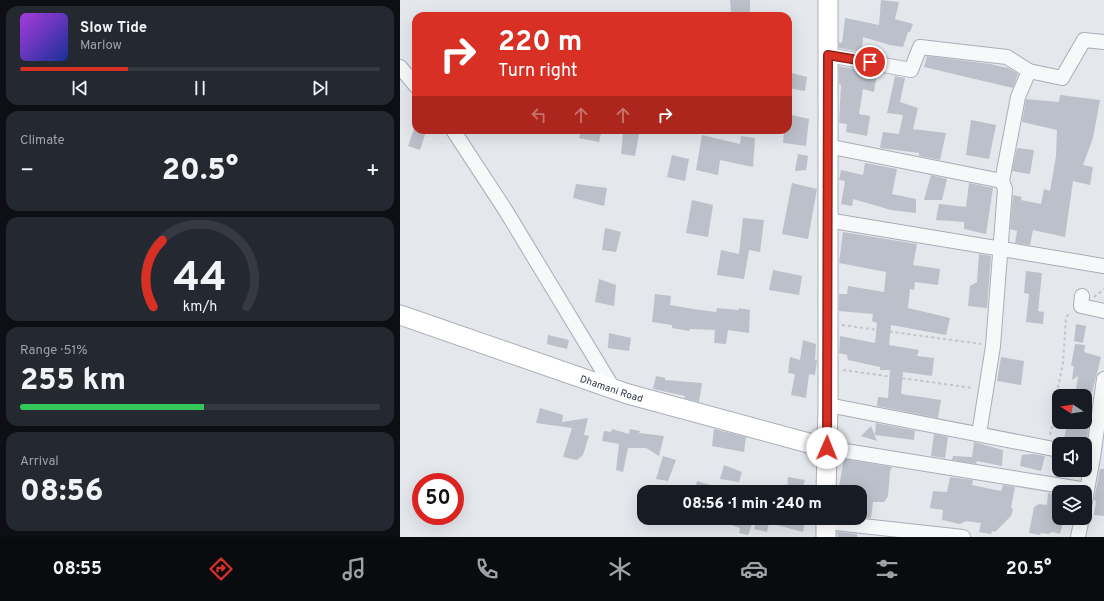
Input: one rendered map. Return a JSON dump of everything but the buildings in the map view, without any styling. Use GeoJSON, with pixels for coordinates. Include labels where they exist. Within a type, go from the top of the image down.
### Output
{"type":"FeatureCollection","features":[{"type":"Feature","properties":{"kind":"main road"},"geometry":{"type":"LineString","coordinates":[[826,485],[828,404],[828,0]]}},
{"type":"Feature","properties":{"kind":"main road","name":"Dhamani Road"},"geometry":{"type":"LineString","coordinates":[[400,315],[613,388],[827,448]]}},
{"type":"Feature","properties":{"kind":"street"},"geometry":{"type":"LineString","coordinates":[[828,55],[912,70],[920,47],[1007,57],[1029,71],[1062,78],[1084,40],[1104,42]]}},
{"type":"Feature","properties":{"kind":"street"},"geometry":{"type":"LineString","coordinates":[[400,67],[412,81]]}},
{"type":"Feature","properties":{"kind":"street"},"geometry":{"type":"LineString","coordinates":[[979,434],[993,346],[1006,189],[1002,181],[1018,97],[1029,71]]}},
{"type":"Feature","properties":{"kind":"street"},"geometry":{"type":"LineString","coordinates":[[455,134],[506,211],[613,388]]}},
{"type":"Feature","properties":{"kind":"street"},"geometry":{"type":"LineString","coordinates":[[827,146],[1002,181]]}},
{"type":"Feature","properties":{"kind":"street"},"geometry":{"type":"LineString","coordinates":[[827,220],[1104,266]]}},
{"type":"Feature","properties":{"kind":"street"},"geometry":{"type":"LineString","coordinates":[[1082,301],[1104,311]]}},
{"type":"Feature","properties":{"kind":"street"},"geometry":{"type":"LineString","coordinates":[[1092,441],[1104,379]]}},
{"type":"Feature","properties":{"kind":"street"},"geometry":{"type":"LineString","coordinates":[[828,404],[1052,449]]}},
{"type":"Feature","properties":{"kind":"street"},"geometry":{"type":"LineString","coordinates":[[827,448],[1052,490]]}},
{"type":"Feature","properties":{"kind":"street"},"geometry":{"type":"LineString","coordinates":[[1078,537],[1081,525]]}},
{"type":"Feature","properties":{"kind":"street"},"geometry":{"type":"LineString","coordinates":[[826,526],[963,537]]}},
{"type":"Feature","properties":{"kind":"path"},"geometry":{"type":"LineString","coordinates":[[1054,437],[1057,392],[1063,363],[1066,317],[1082,301],[1104,289]]}},
{"type":"Feature","properties":{"kind":"path"},"geometry":{"type":"LineString","coordinates":[[827,323],[993,346]]}},
{"type":"Feature","properties":{"kind":"path"},"geometry":{"type":"LineString","coordinates":[[828,368],[986,390]]}},
{"type":"Feature","properties":{"kind":"route"},"geometry":{"type":"LineString","coordinates":[[827,448],[828,55],[870,62]]}}]}
